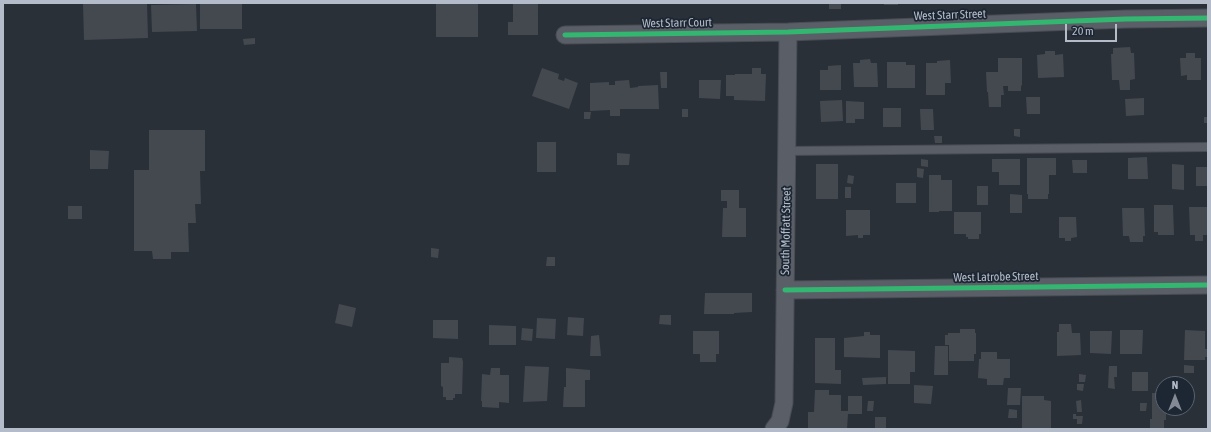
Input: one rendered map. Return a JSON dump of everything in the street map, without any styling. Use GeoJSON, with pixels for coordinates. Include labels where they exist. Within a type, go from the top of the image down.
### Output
{"type":"FeatureCollection","features":[{"type":"Feature","properties":{"kind":"street","name":"West Starr Street"},"geometry":{"type":"LineString","coordinates":[[788,32],[1126,11],[1208,18]]}},
{"type":"Feature","properties":{"kind":"street","name":"West Starr Court"},"geometry":{"type":"LineString","coordinates":[[565,35],[788,32]]}},
{"type":"Feature","properties":{"kind":"street","name":"South Moffatt Street"},"geometry":{"type":"LineString","coordinates":[[774,429],[780,421],[784,403],[788,32]]}},
{"type":"Feature","properties":{"kind":"street","name":"West Latrobe Street"},"geometry":{"type":"LineString","coordinates":[[785,290],[1208,284]]}},
{"type":"Feature","properties":{"kind":"lane"},"geometry":{"type":"LineString","coordinates":[[787,151],[1208,147]]}},
{"type":"Feature","properties":{"kind":"building"},"geometry":{"type":"Polygon","coordinates":[[[147,3],[148,38],[84,40],[83,4],[147,3]]]}},
{"type":"Feature","properties":{"kind":"building"},"geometry":{"type":"Polygon","coordinates":[[[436,3],[478,3],[478,37],[436,37],[436,3]]]}},
{"type":"Feature","properties":{"kind":"building"},"geometry":{"type":"Polygon","coordinates":[[[513,3],[538,3],[538,35],[508,35],[508,22],[513,22],[513,3]]]}},
{"type":"Feature","properties":{"kind":"building"},"geometry":{"type":"Polygon","coordinates":[[[829,3],[841,3],[841,9],[829,9],[829,3]]]}},
{"type":"Feature","properties":{"kind":"building"},"geometry":{"type":"Polygon","coordinates":[[[884,3],[898,3],[898,5],[884,5],[884,3]]]}},
{"type":"Feature","properties":{"kind":"building"},"geometry":{"type":"Polygon","coordinates":[[[196,4],[197,31],[152,32],[151,5],[196,4]]]}},
{"type":"Feature","properties":{"kind":"building"},"geometry":{"type":"Polygon","coordinates":[[[200,4],[242,4],[242,29],[200,29],[200,4]]]}},
{"type":"Feature","properties":{"kind":"building"},"geometry":{"type":"Polygon","coordinates":[[[255,38],[255,44],[244,45],[243,39],[255,38]]]}},
{"type":"Feature","properties":{"kind":"building"},"geometry":{"type":"Polygon","coordinates":[[[1130,47],[1131,53],[1134,53],[1135,79],[1130,80],[1130,90],[1120,90],[1119,80],[1112,80],[1111,54],[1113,54],[1113,48],[1130,47]]]}},
{"type":"Feature","properties":{"kind":"building"},"geometry":{"type":"Polygon","coordinates":[[[1045,51],[1055,51],[1055,55],[1063,54],[1064,77],[1038,78],[1037,55],[1045,54],[1045,51]]]}},
{"type":"Feature","properties":{"kind":"building"},"geometry":{"type":"Polygon","coordinates":[[[1186,53],[1195,53],[1195,58],[1201,58],[1201,80],[1187,80],[1187,75],[1181,76],[1180,58],[1186,58],[1186,53]]]}},
{"type":"Feature","properties":{"kind":"building"},"geometry":{"type":"Polygon","coordinates":[[[998,58],[1022,58],[1022,86],[1021,85],[1021,91],[1008,91],[1008,86],[1003,86],[1004,95],[1001,95],[1001,107],[989,107],[986,72],[998,72],[998,58]]]}},
{"type":"Feature","properties":{"kind":"building"},"geometry":{"type":"Polygon","coordinates":[[[870,59],[871,63],[877,63],[878,87],[854,87],[853,63],[860,63],[860,60],[870,59]]]}},
{"type":"Feature","properties":{"kind":"building"},"geometry":{"type":"Polygon","coordinates":[[[950,60],[951,83],[945,83],[945,95],[926,95],[926,63],[937,63],[937,61],[950,60]]]}},
{"type":"Feature","properties":{"kind":"building"},"geometry":{"type":"Polygon","coordinates":[[[887,62],[906,62],[906,65],[915,65],[915,88],[887,88],[887,62]]]}},
{"type":"Feature","properties":{"kind":"building"},"geometry":{"type":"Polygon","coordinates":[[[841,65],[841,90],[820,90],[820,70],[828,70],[828,66],[841,65]]]}},
{"type":"Feature","properties":{"kind":"building"},"geometry":{"type":"Polygon","coordinates":[[[542,68],[559,74],[558,79],[564,81],[565,78],[578,83],[569,109],[532,96],[542,68]]]}},
{"type":"Feature","properties":{"kind":"building"},"geometry":{"type":"Polygon","coordinates":[[[752,68],[761,68],[761,74],[766,74],[765,101],[734,100],[734,96],[726,96],[726,75],[752,74],[752,68]]]}},
{"type":"Feature","properties":{"kind":"building"},"geometry":{"type":"Polygon","coordinates":[[[660,72],[667,72],[667,88],[661,88],[660,72]]]}},
{"type":"Feature","properties":{"kind":"building"},"geometry":{"type":"Polygon","coordinates":[[[629,80],[630,88],[658,85],[659,109],[620,109],[620,116],[610,116],[610,110],[590,111],[590,83],[609,82],[609,85],[615,85],[615,81],[629,80]]]}},
{"type":"Feature","properties":{"kind":"building"},"geometry":{"type":"Polygon","coordinates":[[[699,80],[721,80],[720,99],[699,98],[699,80]]]}},
{"type":"Feature","properties":{"kind":"building"},"geometry":{"type":"Polygon","coordinates":[[[1026,97],[1040,97],[1040,114],[1027,114],[1026,97]]]}},
{"type":"Feature","properties":{"kind":"building"},"geometry":{"type":"Polygon","coordinates":[[[1144,98],[1144,115],[1126,116],[1125,99],[1144,98]]]}},
{"type":"Feature","properties":{"kind":"building"},"geometry":{"type":"Polygon","coordinates":[[[842,100],[843,121],[821,122],[820,101],[842,100]]]}},
{"type":"Feature","properties":{"kind":"building"},"geometry":{"type":"Polygon","coordinates":[[[846,101],[864,102],[864,119],[855,119],[855,123],[846,123],[846,101]]]}},
{"type":"Feature","properties":{"kind":"building"},"geometry":{"type":"Polygon","coordinates":[[[883,108],[901,108],[901,127],[883,127],[883,108]]]}},
{"type":"Feature","properties":{"kind":"building"},"geometry":{"type":"Polygon","coordinates":[[[682,109],[688,109],[688,117],[682,117],[682,109]]]}},
{"type":"Feature","properties":{"kind":"building"},"geometry":{"type":"Polygon","coordinates":[[[920,109],[933,109],[934,130],[921,130],[920,109]]]}},
{"type":"Feature","properties":{"kind":"building"},"geometry":{"type":"Polygon","coordinates":[[[584,112],[591,112],[590,119],[584,119],[584,112]]]}},
{"type":"Feature","properties":{"kind":"building"},"geometry":{"type":"Polygon","coordinates":[[[1204,117],[1208,117],[1208,123],[1204,123],[1204,117]]]}},
{"type":"Feature","properties":{"kind":"building"},"geometry":{"type":"Polygon","coordinates":[[[1014,129],[1020,129],[1020,137],[1014,136],[1014,129]]]}},
{"type":"Feature","properties":{"kind":"building"},"geometry":{"type":"Polygon","coordinates":[[[149,130],[205,130],[205,171],[200,171],[201,204],[195,204],[196,223],[188,223],[189,252],[171,252],[171,259],[153,259],[152,251],[134,251],[134,170],[149,170],[149,130]]]}},
{"type":"Feature","properties":{"kind":"building"},"geometry":{"type":"Polygon","coordinates":[[[934,136],[942,136],[942,143],[935,143],[934,136]]]}},
{"type":"Feature","properties":{"kind":"building"},"geometry":{"type":"Polygon","coordinates":[[[537,142],[556,142],[556,172],[537,172],[537,142]]]}},
{"type":"Feature","properties":{"kind":"building"},"geometry":{"type":"Polygon","coordinates":[[[90,150],[109,151],[108,169],[90,169],[90,150]]]}},
{"type":"Feature","properties":{"kind":"building"},"geometry":{"type":"Polygon","coordinates":[[[617,153],[630,154],[629,165],[617,165],[617,153]]]}},
{"type":"Feature","properties":{"kind":"building"},"geometry":{"type":"Polygon","coordinates":[[[1147,157],[1148,179],[1128,179],[1128,158],[1147,157]]]}},
{"type":"Feature","properties":{"kind":"building"},"geometry":{"type":"Polygon","coordinates":[[[1027,158],[1056,158],[1056,175],[1049,175],[1048,199],[1028,199],[1027,158]]]}},
{"type":"Feature","properties":{"kind":"building"},"geometry":{"type":"Polygon","coordinates":[[[921,159],[928,160],[928,167],[921,166],[921,159]]]}},
{"type":"Feature","properties":{"kind":"building"},"geometry":{"type":"Polygon","coordinates":[[[992,159],[1020,159],[1020,185],[999,185],[999,172],[992,172],[992,159]]]}},
{"type":"Feature","properties":{"kind":"building"},"geometry":{"type":"Polygon","coordinates":[[[1072,160],[1087,160],[1087,173],[1073,173],[1072,160]]]}},
{"type":"Feature","properties":{"kind":"building"},"geometry":{"type":"Polygon","coordinates":[[[816,164],[838,164],[838,199],[816,199],[816,164]]]}},
{"type":"Feature","properties":{"kind":"building"},"geometry":{"type":"Polygon","coordinates":[[[1172,164],[1184,165],[1184,190],[1172,189],[1172,164]]]}},
{"type":"Feature","properties":{"kind":"building"},"geometry":{"type":"Polygon","coordinates":[[[1196,167],[1208,167],[1208,186],[1196,186],[1196,167]]]}},
{"type":"Feature","properties":{"kind":"building"},"geometry":{"type":"Polygon","coordinates":[[[917,168],[924,169],[923,178],[917,177],[917,168]]]}},
{"type":"Feature","properties":{"kind":"building"},"geometry":{"type":"Polygon","coordinates":[[[848,175],[854,176],[853,184],[847,183],[848,175]]]}},
{"type":"Feature","properties":{"kind":"building"},"geometry":{"type":"Polygon","coordinates":[[[929,175],[941,175],[941,180],[952,180],[952,211],[929,212],[929,175]]]}},
{"type":"Feature","properties":{"kind":"building"},"geometry":{"type":"Polygon","coordinates":[[[896,183],[916,183],[916,203],[896,203],[896,183]]]}},
{"type":"Feature","properties":{"kind":"building"},"geometry":{"type":"Polygon","coordinates":[[[977,186],[988,186],[988,205],[977,205],[977,186]]]}},
{"type":"Feature","properties":{"kind":"building"},"geometry":{"type":"Polygon","coordinates":[[[845,187],[851,187],[851,198],[845,198],[845,187]]]}},
{"type":"Feature","properties":{"kind":"building"},"geometry":{"type":"Polygon","coordinates":[[[721,190],[739,190],[739,208],[746,208],[746,237],[722,237],[723,208],[727,208],[727,201],[721,201],[721,190]]]}},
{"type":"Feature","properties":{"kind":"building"},"geometry":{"type":"Polygon","coordinates":[[[1010,194],[1022,195],[1022,213],[1010,213],[1010,194]]]}},
{"type":"Feature","properties":{"kind":"building"},"geometry":{"type":"Polygon","coordinates":[[[1154,205],[1173,205],[1174,235],[1158,235],[1158,232],[1154,232],[1154,205]]]}},
{"type":"Feature","properties":{"kind":"building"},"geometry":{"type":"Polygon","coordinates":[[[68,206],[82,206],[82,219],[68,219],[68,206]]]}},
{"type":"Feature","properties":{"kind":"building"},"geometry":{"type":"Polygon","coordinates":[[[1189,207],[1207,207],[1207,235],[1203,235],[1203,241],[1195,241],[1195,235],[1190,235],[1189,207]]]}},
{"type":"Feature","properties":{"kind":"building"},"geometry":{"type":"Polygon","coordinates":[[[1122,208],[1144,208],[1145,236],[1143,236],[1143,242],[1130,242],[1129,236],[1123,236],[1122,208]]]}},
{"type":"Feature","properties":{"kind":"building"},"geometry":{"type":"Polygon","coordinates":[[[846,210],[870,210],[870,235],[863,235],[863,238],[858,238],[858,235],[846,236],[846,210]]]}},
{"type":"Feature","properties":{"kind":"building"},"geometry":{"type":"Polygon","coordinates":[[[954,212],[981,212],[981,234],[979,234],[979,239],[968,239],[966,234],[954,234],[954,212]]]}},
{"type":"Feature","properties":{"kind":"building"},"geometry":{"type":"Polygon","coordinates":[[[1059,217],[1076,217],[1077,237],[1071,238],[1071,241],[1065,241],[1065,238],[1059,238],[1059,217]]]}},
{"type":"Feature","properties":{"kind":"building"},"geometry":{"type":"Polygon","coordinates":[[[431,248],[439,249],[438,258],[431,257],[431,248]]]}},
{"type":"Feature","properties":{"kind":"building"},"geometry":{"type":"Polygon","coordinates":[[[547,257],[555,257],[555,266],[546,266],[547,257]]]}},
{"type":"Feature","properties":{"kind":"building"},"geometry":{"type":"Polygon","coordinates":[[[705,293],[752,293],[752,312],[734,314],[704,314],[705,293]]]}},
{"type":"Feature","properties":{"kind":"building"},"geometry":{"type":"Polygon","coordinates":[[[339,304],[356,308],[352,327],[335,323],[339,304]]]}},
{"type":"Feature","properties":{"kind":"building"},"geometry":{"type":"Polygon","coordinates":[[[660,315],[671,315],[671,325],[659,324],[660,315]]]}},
{"type":"Feature","properties":{"kind":"building"},"geometry":{"type":"Polygon","coordinates":[[[568,317],[584,318],[583,336],[567,335],[568,317]]]}},
{"type":"Feature","properties":{"kind":"building"},"geometry":{"type":"Polygon","coordinates":[[[537,318],[556,319],[555,339],[536,338],[537,318]]]}},
{"type":"Feature","properties":{"kind":"building"},"geometry":{"type":"Polygon","coordinates":[[[433,320],[458,320],[458,339],[433,338],[433,320]]]}},
{"type":"Feature","properties":{"kind":"building"},"geometry":{"type":"Polygon","coordinates":[[[1059,324],[1071,324],[1072,333],[1080,333],[1081,355],[1057,356],[1057,332],[1059,332],[1059,324]]]}},
{"type":"Feature","properties":{"kind":"building"},"geometry":{"type":"Polygon","coordinates":[[[489,325],[516,326],[516,345],[489,345],[489,325]]]}},
{"type":"Feature","properties":{"kind":"building"},"geometry":{"type":"Polygon","coordinates":[[[522,328],[533,329],[532,341],[521,340],[522,328]]]}},
{"type":"Feature","properties":{"kind":"building"},"geometry":{"type":"Polygon","coordinates":[[[960,329],[975,329],[976,354],[974,354],[974,361],[949,361],[949,345],[945,345],[945,335],[948,335],[948,333],[960,333],[960,329]]]}},
{"type":"Feature","properties":{"kind":"building"},"geometry":{"type":"Polygon","coordinates":[[[1120,330],[1143,330],[1142,354],[1120,354],[1120,330]]]}},
{"type":"Feature","properties":{"kind":"building"},"geometry":{"type":"Polygon","coordinates":[[[1185,330],[1205,331],[1205,349],[1207,349],[1207,357],[1205,357],[1205,360],[1184,360],[1185,330]]]}},
{"type":"Feature","properties":{"kind":"building"},"geometry":{"type":"Polygon","coordinates":[[[693,331],[719,331],[719,354],[716,354],[716,362],[700,362],[700,354],[693,354],[693,331]]]}},
{"type":"Feature","properties":{"kind":"building"},"geometry":{"type":"Polygon","coordinates":[[[1090,331],[1112,331],[1111,354],[1090,353],[1090,331]]]}},
{"type":"Feature","properties":{"kind":"building"},"geometry":{"type":"Polygon","coordinates":[[[864,332],[870,332],[870,335],[880,335],[880,358],[844,357],[844,338],[864,336],[864,332]]]}},
{"type":"Feature","properties":{"kind":"building"},"geometry":{"type":"Polygon","coordinates":[[[599,335],[601,356],[590,356],[591,336],[599,335]]]}},
{"type":"Feature","properties":{"kind":"building"},"geometry":{"type":"Polygon","coordinates":[[[815,338],[835,338],[835,370],[841,370],[841,384],[815,383],[815,338]]]}},
{"type":"Feature","properties":{"kind":"building"},"geometry":{"type":"Polygon","coordinates":[[[935,346],[948,346],[948,375],[934,375],[935,346]]]}},
{"type":"Feature","properties":{"kind":"building"},"geometry":{"type":"Polygon","coordinates":[[[888,350],[915,351],[915,372],[910,372],[910,384],[888,384],[888,350]]]}},
{"type":"Feature","properties":{"kind":"building"},"geometry":{"type":"Polygon","coordinates":[[[981,352],[997,352],[997,359],[1010,359],[1010,378],[1004,378],[1003,385],[987,385],[987,379],[978,378],[981,352]]]}},
{"type":"Feature","properties":{"kind":"building"},"geometry":{"type":"Polygon","coordinates":[[[449,357],[462,358],[463,362],[462,394],[455,394],[455,398],[453,398],[453,400],[446,400],[446,397],[443,397],[443,387],[441,386],[441,363],[449,363],[449,357]]]}},
{"type":"Feature","properties":{"kind":"building"},"geometry":{"type":"Polygon","coordinates":[[[1184,365],[1194,366],[1194,373],[1184,373],[1184,365]]]}},
{"type":"Feature","properties":{"kind":"building"},"geometry":{"type":"Polygon","coordinates":[[[525,366],[549,367],[547,401],[523,402],[525,366]]]}},
{"type":"Feature","properties":{"kind":"building"},"geometry":{"type":"Polygon","coordinates":[[[1109,366],[1117,366],[1117,377],[1114,377],[1115,389],[1108,388],[1109,366]]]}},
{"type":"Feature","properties":{"kind":"building"},"geometry":{"type":"Polygon","coordinates":[[[491,368],[500,368],[500,375],[509,375],[509,403],[499,402],[499,408],[482,407],[482,374],[490,375],[491,368]]]}},
{"type":"Feature","properties":{"kind":"building"},"geometry":{"type":"Polygon","coordinates":[[[566,368],[590,370],[590,380],[585,380],[585,407],[563,407],[564,387],[566,387],[566,368]]]}},
{"type":"Feature","properties":{"kind":"building"},"geometry":{"type":"Polygon","coordinates":[[[1132,372],[1148,372],[1148,391],[1132,391],[1132,372]]]}},
{"type":"Feature","properties":{"kind":"building"},"geometry":{"type":"Polygon","coordinates":[[[1079,374],[1086,375],[1085,382],[1079,382],[1079,374]]]}},
{"type":"Feature","properties":{"kind":"building"},"geometry":{"type":"Polygon","coordinates":[[[886,377],[886,384],[863,385],[862,378],[886,377]]]}},
{"type":"Feature","properties":{"kind":"building"},"geometry":{"type":"Polygon","coordinates":[[[1077,384],[1084,384],[1083,391],[1077,390],[1077,384]]]}},
{"type":"Feature","properties":{"kind":"building"},"geometry":{"type":"Polygon","coordinates":[[[914,385],[933,386],[931,404],[914,403],[914,385]]]}},
{"type":"Feature","properties":{"kind":"building"},"geometry":{"type":"Polygon","coordinates":[[[1008,388],[1021,388],[1020,405],[1007,405],[1008,388]]]}},
{"type":"Feature","properties":{"kind":"building"},"geometry":{"type":"Polygon","coordinates":[[[815,390],[829,390],[829,395],[841,395],[841,411],[848,411],[848,396],[862,396],[862,414],[848,414],[847,429],[808,428],[808,412],[814,412],[815,390]]]}},
{"type":"Feature","properties":{"kind":"building"},"geometry":{"type":"Polygon","coordinates":[[[1152,393],[1155,393],[1155,416],[1166,416],[1166,420],[1164,420],[1164,429],[1150,429],[1150,419],[1152,419],[1152,393]]]}},
{"type":"Feature","properties":{"kind":"building"},"geometry":{"type":"Polygon","coordinates":[[[1022,396],[1044,396],[1044,400],[1051,401],[1051,429],[1022,429],[1022,396]]]}},
{"type":"Feature","properties":{"kind":"building"},"geometry":{"type":"Polygon","coordinates":[[[1081,400],[1082,412],[1077,412],[1076,401],[1081,400]]]}},
{"type":"Feature","properties":{"kind":"building"},"geometry":{"type":"Polygon","coordinates":[[[868,401],[874,401],[873,411],[867,411],[868,401]]]}},
{"type":"Feature","properties":{"kind":"building"},"geometry":{"type":"Polygon","coordinates":[[[1140,403],[1147,403],[1146,411],[1140,411],[1140,403]]]}},
{"type":"Feature","properties":{"kind":"building"},"geometry":{"type":"Polygon","coordinates":[[[1009,409],[1017,410],[1017,418],[1008,418],[1009,409]]]}},
{"type":"Feature","properties":{"kind":"building"},"geometry":{"type":"Polygon","coordinates":[[[1073,414],[1076,414],[1076,416],[1083,416],[1082,424],[1077,424],[1077,419],[1073,419],[1073,414]]]}},
{"type":"Feature","properties":{"kind":"building"},"geometry":{"type":"Polygon","coordinates":[[[875,417],[886,417],[886,429],[875,429],[875,417]]]}},
{"type":"Feature","properties":{"kind":"cycle path"},"geometry":{"type":"LineString","coordinates":[[565,35],[788,32],[1126,19],[1208,18]]}},
{"type":"Feature","properties":{"kind":"cycle path"},"geometry":{"type":"LineString","coordinates":[[785,290],[1208,285]]}}]}
